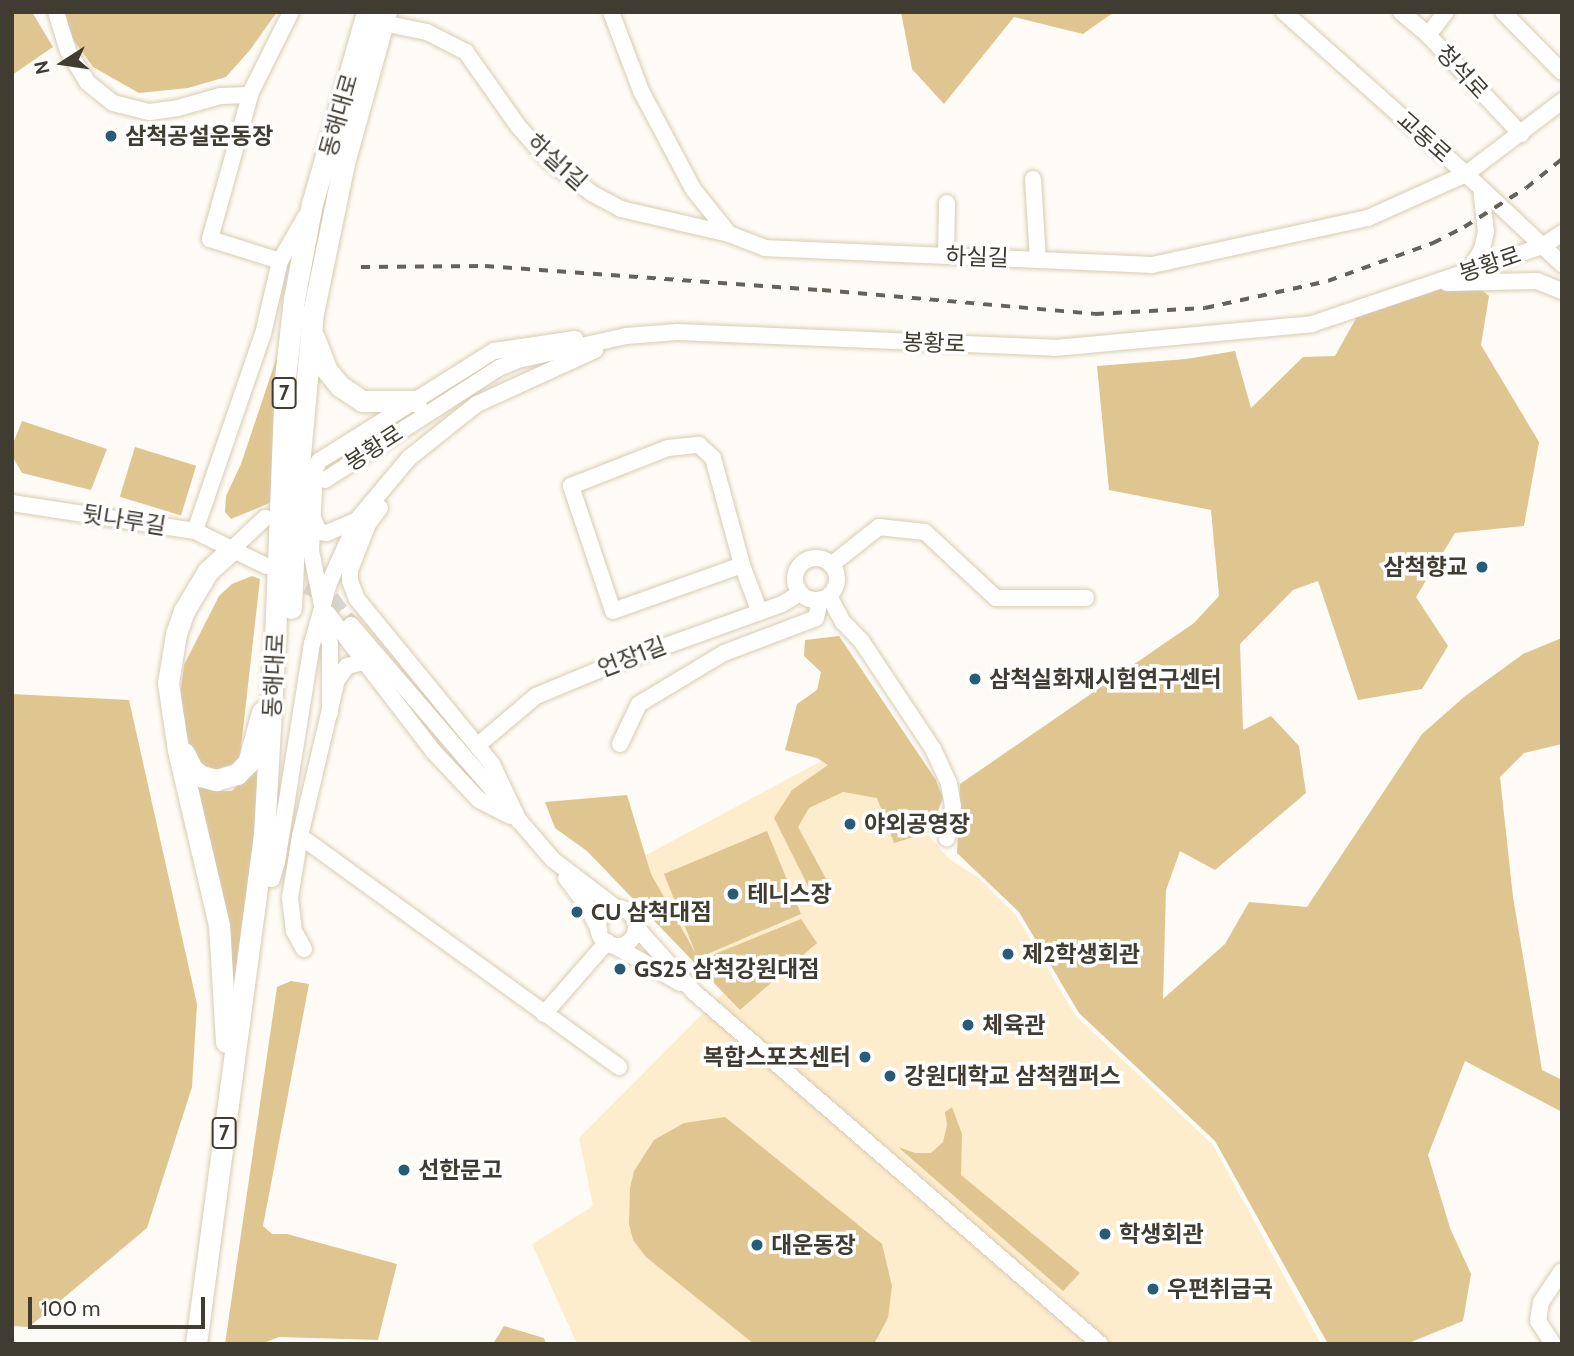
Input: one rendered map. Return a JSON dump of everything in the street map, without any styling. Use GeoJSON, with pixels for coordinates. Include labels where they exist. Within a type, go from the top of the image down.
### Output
{"type":"FeatureCollection","features":[{"type":"Feature","properties":{"kind":"main road","name":"동해대로"},"geometry":{"type":"LineString","coordinates":[[196,1344],[264,835],[285,378],[294,299],[312,204],[379,16]]}},
{"type":"Feature","properties":{"kind":"main road","name":"동해대로"},"geometry":{"type":"LineString","coordinates":[[210,1344],[272,879],[281,782],[296,499],[311,330],[344,163],[379,16]]}},
{"type":"Feature","properties":{"kind":"main road"},"geometry":{"type":"LineString","coordinates":[[311,330],[326,369],[340,386],[362,401],[416,401]]}},
{"type":"Feature","properties":{"kind":"main road"},"geometry":{"type":"LineString","coordinates":[[231,550],[202,589],[187,618],[174,667],[174,710],[181,742],[185,758],[201,776],[216,780],[228,779],[248,763],[258,733],[275,640]]}},
{"type":"Feature","properties":{"kind":"main road"},"geometry":{"type":"LineString","coordinates":[[229,1090],[219,925],[178,750],[169,683],[176,634],[184,611],[202,579],[231,550]]}},
{"type":"Feature","properties":{"kind":"street"},"geometry":{"type":"LineString","coordinates":[[56,12],[68,51],[87,82],[113,103],[150,112],[178,108],[220,96],[250,95]]}},
{"type":"Feature","properties":{"kind":"street"},"geometry":{"type":"LineString","coordinates":[[280,261],[210,239],[250,95],[291,12]]}},
{"type":"Feature","properties":{"kind":"street"},"geometry":{"type":"LineString","coordinates":[[611,12],[641,91],[680,165],[693,189],[729,234]]}},
{"type":"Feature","properties":{"kind":"street","name":"교동로"},"geometry":{"type":"LineString","coordinates":[[1284,12],[1466,174],[1562,264]]}},
{"type":"Feature","properties":{"kind":"street","name":"청석로"},"geometry":{"type":"LineString","coordinates":[[1401,12],[1428,35],[1521,135]]}},
{"type":"Feature","properties":{"kind":"street"},"geometry":{"type":"LineString","coordinates":[[1428,35],[1446,12]]}},
{"type":"Feature","properties":{"kind":"street"},"geometry":{"type":"LineString","coordinates":[[1503,12],[1562,72]]}},
{"type":"Feature","properties":{"kind":"street","name":"하실1길"},"geometry":{"type":"LineString","coordinates":[[379,16],[427,32],[466,52],[518,126],[548,160],[593,194],[621,209],[729,234]]}},
{"type":"Feature","properties":{"kind":"street"},"geometry":{"type":"LineString","coordinates":[[1466,174],[1521,135],[1562,100]]}},
{"type":"Feature","properties":{"kind":"street","name":"하실길"},"geometry":{"type":"LineString","coordinates":[[729,234],[765,248],[1152,265],[1368,218],[1466,174]]}},
{"type":"Feature","properties":{"kind":"street"},"geometry":{"type":"LineString","coordinates":[[1033,179],[1038,260]]}},
{"type":"Feature","properties":{"kind":"street"},"geometry":{"type":"LineString","coordinates":[[1469,271],[1482,249],[1486,232],[1481,188]]}},
{"type":"Feature","properties":{"kind":"street"},"geometry":{"type":"LineString","coordinates":[[195,531],[263,334],[280,261],[312,204]]}},
{"type":"Feature","properties":{"kind":"street"},"geometry":{"type":"LineString","coordinates":[[946,256],[947,204]]}},
{"type":"Feature","properties":{"kind":"street","name":"봉황로"},"geometry":{"type":"LineString","coordinates":[[325,480],[499,368],[518,360],[626,336],[678,332],[1055,348],[1312,324],[1543,246],[1562,233]]}},
{"type":"Feature","properties":{"kind":"street"},"geometry":{"type":"LineString","coordinates":[[1434,283],[1537,281],[1562,291]]}},
{"type":"Feature","properties":{"kind":"street"},"geometry":{"type":"LineString","coordinates":[[330,713],[330,645],[311,551],[315,470],[319,461],[494,351],[547,341],[626,336]]}},
{"type":"Feature","properties":{"kind":"street"},"geometry":{"type":"LineString","coordinates":[[272,879],[312,644],[343,546],[358,519],[377,493],[409,458],[477,404],[626,336]]}},
{"type":"Feature","properties":{"kind":"street"},"geometry":{"type":"LineString","coordinates":[[742,565],[612,611],[572,486],[668,448],[699,445],[713,458],[742,565],[759,610]]}},
{"type":"Feature","properties":{"kind":"street"},"geometry":{"type":"LineString","coordinates":[[424,446],[368,524],[350,570],[350,580],[366,610],[492,764],[519,821]]}},
{"type":"Feature","properties":{"kind":"street","name":"뒷나루길"},"geometry":{"type":"LineString","coordinates":[[12,503],[195,531],[266,566]]}},
{"type":"Feature","properties":{"kind":"street"},"geometry":{"type":"LineString","coordinates":[[231,550],[265,518]]}},
{"type":"Feature","properties":{"kind":"street"},"geometry":{"type":"LineString","coordinates":[[313,518],[319,532],[327,533],[339,530],[358,519]]}},
{"type":"Feature","properties":{"kind":"street"},"geometry":{"type":"LineString","coordinates":[[831,565],[879,527],[925,532],[996,598],[1086,598]]}},
{"type":"Feature","properties":{"kind":"street"},"geometry":{"type":"LineString","coordinates":[[620,744],[639,704],[724,653],[817,618],[824,598],[837,578],[831,565],[816,558],[801,564],[794,578],[800,593],[807,599],[824,598]]}},
{"type":"Feature","properties":{"kind":"street","name":"언장1길"},"geometry":{"type":"LineString","coordinates":[[478,745],[536,696],[759,610],[782,604],[800,593]]}},
{"type":"Feature","properties":{"kind":"street"},"geometry":{"type":"LineString","coordinates":[[824,598],[862,642],[933,749],[949,783],[953,806],[947,838]]}},
{"type":"Feature","properties":{"kind":"street"},"geometry":{"type":"LineString","coordinates":[[322,606],[433,751],[479,800],[519,821]]}},
{"type":"Feature","properties":{"kind":"street"},"geometry":{"type":"LineString","coordinates":[[351,625],[552,859],[587,906],[607,939],[694,992]]}},
{"type":"Feature","properties":{"kind":"street"},"geometry":{"type":"LineString","coordinates":[[304,948],[294,931],[290,898],[300,836],[341,672],[351,664],[365,662]]}},
{"type":"Feature","properties":{"kind":"street"},"geometry":{"type":"LineString","coordinates":[[300,836],[620,1067]]}},
{"type":"Feature","properties":{"kind":"street"},"geometry":{"type":"LineString","coordinates":[[552,859],[616,908],[632,915],[636,927],[694,992],[1100,1344]]}},
{"type":"Feature","properties":{"kind":"street"},"geometry":{"type":"LineString","coordinates":[[544,1014],[607,939],[605,913],[616,908]]}},
{"type":"Feature","properties":{"kind":"street"},"geometry":{"type":"LineString","coordinates":[[607,939],[629,941],[636,927]]}},
{"type":"Feature","properties":{"kind":"street"},"geometry":{"type":"LineString","coordinates":[[1553,1344],[1538,1321],[1541,1303],[1562,1271]]}},
{"type":"Feature","properties":{"kind":"shaded area"},"geometry":{"type":"Polygon","coordinates":[[[32,12],[53,47],[12,75],[12,14],[32,12]]]}},
{"type":"Feature","properties":{"kind":"shaded area"},"geometry":{"type":"Polygon","coordinates":[[[62,12],[277,12],[250,50],[226,77],[188,88],[139,93],[93,67],[64,27],[62,12]]]}},
{"type":"Feature","properties":{"kind":"shaded area"},"geometry":{"type":"Polygon","coordinates":[[[901,12],[1114,12],[1083,34],[1014,17],[944,104],[912,69],[901,12]]]}},
{"type":"Feature","properties":{"kind":"shaded area"},"geometry":{"type":"Polygon","coordinates":[[[1471,281],[1489,296],[1481,345],[1539,442],[1524,526],[1455,533],[1416,597],[1448,646],[1422,689],[1358,700],[1318,581],[1293,590],[1240,644],[1243,730],[1271,716],[1299,746],[1306,793],[1215,870],[1180,851],[1166,890],[1163,999],[1225,944],[1249,902],[1307,907],[1422,734],[1464,697],[1523,654],[1562,638],[1562,744],[1524,753],[1500,777],[1513,897],[1542,1070],[1562,1080],[1562,1112],[1465,1061],[1428,1155],[1450,1228],[1471,1274],[1463,1321],[1406,1344],[1328,1344],[1215,1141],[1079,1013],[1019,912],[957,853],[960,784],[1194,623],[1219,596],[1211,510],[1109,490],[1097,366],[1186,359],[1235,351],[1251,408],[1303,357],[1335,356],[1364,304],[1471,281]]]}},
{"type":"Feature","properties":{"kind":"shaded area"},"geometry":{"type":"Polygon","coordinates":[[[282,342],[272,502],[231,519],[225,512],[226,496],[241,464],[282,342]]]}},
{"type":"Feature","properties":{"kind":"shaded area"},"geometry":{"type":"Polygon","coordinates":[[[22,421],[107,449],[91,490],[22,473],[12,456],[12,446],[22,421]]]}},
{"type":"Feature","properties":{"kind":"shaded area"},"geometry":{"type":"Polygon","coordinates":[[[135,447],[196,466],[181,515],[120,497],[135,447]]]}},
{"type":"Feature","properties":{"kind":"shaded area"},"geometry":{"type":"Polygon","coordinates":[[[252,576],[260,579],[240,756],[223,775],[195,764],[179,704],[184,665],[219,596],[232,584],[252,576]]]}},
{"type":"Feature","properties":{"kind":"shaded area"},"geometry":{"type":"Polygon","coordinates":[[[839,636],[936,780],[943,798],[930,832],[894,843],[877,798],[843,792],[809,808],[798,827],[830,886],[812,894],[774,818],[792,790],[828,765],[817,758],[785,750],[797,704],[817,690],[821,672],[804,656],[805,640],[839,636]]]}},
{"type":"Feature","properties":{"kind":"shaded area"},"geometry":{"type":"Polygon","coordinates":[[[12,694],[129,700],[197,1004],[192,1087],[147,1228],[29,1327],[12,1326],[12,694]]]}},
{"type":"Feature","properties":{"kind":"shaded area","name":"강원대학교 삼척캠퍼스"},"geometry":{"type":"Polygon","coordinates":[[[851,745],[949,859],[979,878],[1016,915],[1075,1015],[1213,1145],[1321,1344],[577,1344],[532,1244],[593,1206],[579,1138],[728,988],[609,875],[851,745]]]}},
{"type":"Feature","properties":{"kind":"shaded area"},"geometry":{"type":"Polygon","coordinates":[[[253,769],[264,778],[235,1008],[192,783],[213,791],[232,791],[253,769]]]}},
{"type":"Feature","properties":{"kind":"shaded area"},"geometry":{"type":"Polygon","coordinates":[[[627,795],[651,874],[696,954],[664,874],[767,831],[801,914],[698,958],[700,960],[801,919],[817,943],[740,1010],[587,851],[555,828],[545,802],[627,795]]]}},
{"type":"Feature","properties":{"kind":"shaded area"},"geometry":{"type":"Polygon","coordinates":[[[291,981],[309,984],[263,1226],[272,1234],[287,1234],[397,1264],[378,1340],[279,1337],[261,1344],[225,1344],[277,987],[291,981]]]}},
{"type":"Feature","properties":{"kind":"shaded area"},"geometry":{"type":"Polygon","coordinates":[[[952,1107],[962,1134],[961,1175],[1080,1273],[1063,1291],[898,1147],[915,1153],[931,1153],[943,1142],[947,1125],[945,1112],[952,1107]]]}},
{"type":"Feature","properties":{"kind":"shaded area"},"geometry":{"type":"Polygon","coordinates":[[[725,1117],[882,1244],[892,1286],[888,1318],[874,1344],[754,1344],[646,1257],[633,1240],[629,1224],[630,1188],[634,1171],[654,1140],[684,1123],[725,1117]]]}},
{"type":"Feature","properties":{"kind":"shaded area"},"geometry":{"type":"Polygon","coordinates":[[[504,1326],[544,1338],[546,1344],[493,1344],[504,1326]]]}},
{"type":"Feature","properties":{"kind":"tunnel"},"geometry":{"type":"LineString","coordinates":[[285,575],[331,598],[351,625]]}},
{"type":"Feature","properties":{"kind":"railway"},"geometry":{"type":"LineString","coordinates":[[361,267],[485,266],[822,290],[1095,314],[1205,308],[1328,281],[1433,243],[1526,188],[1562,159]]}},
{"type":"Feature","properties":{"kind":"place","name":"삼척공설운동장"},"geometry":{"type":"Point","coordinates":[111,136]}},
{"type":"Feature","properties":{"kind":"place","name":"삼척향교"},"geometry":{"type":"Point","coordinates":[1482,567]}},
{"type":"Feature","properties":{"kind":"place","name":"삼척실화재시험연구센터"},"geometry":{"type":"Point","coordinates":[975,679]}},
{"type":"Feature","properties":{"kind":"place","name":"야외공영장"},"geometry":{"type":"Point","coordinates":[850,824]}},
{"type":"Feature","properties":{"kind":"place","name":"테니스장"},"geometry":{"type":"Point","coordinates":[733,894]}},
{"type":"Feature","properties":{"kind":"place","name":"CU 삼척대점"},"geometry":{"type":"Point","coordinates":[577,912]}},
{"type":"Feature","properties":{"kind":"place","name":"제2학생회관"},"geometry":{"type":"Point","coordinates":[1008,954]}},
{"type":"Feature","properties":{"kind":"place","name":"GS25 삼척강원대점"},"geometry":{"type":"Point","coordinates":[620,969]}},
{"type":"Feature","properties":{"kind":"place","name":"체육관"},"geometry":{"type":"Point","coordinates":[968,1025]}},
{"type":"Feature","properties":{"kind":"place","name":"복합스포츠센터"},"geometry":{"type":"Point","coordinates":[865,1057]}},
{"type":"Feature","properties":{"kind":"place","name":"강원대학교 삼척캠퍼스"},"geometry":{"type":"Point","coordinates":[890,1076]}},
{"type":"Feature","properties":{"kind":"place","name":"선한문고"},"geometry":{"type":"Point","coordinates":[404,1170]}},
{"type":"Feature","properties":{"kind":"place","name":"학생회관"},"geometry":{"type":"Point","coordinates":[1105,1234]}},
{"type":"Feature","properties":{"kind":"place","name":"대운동장"},"geometry":{"type":"Point","coordinates":[757,1245]}},
{"type":"Feature","properties":{"kind":"place","name":"우편취급국"},"geometry":{"type":"Point","coordinates":[1153,1289]}}]}
